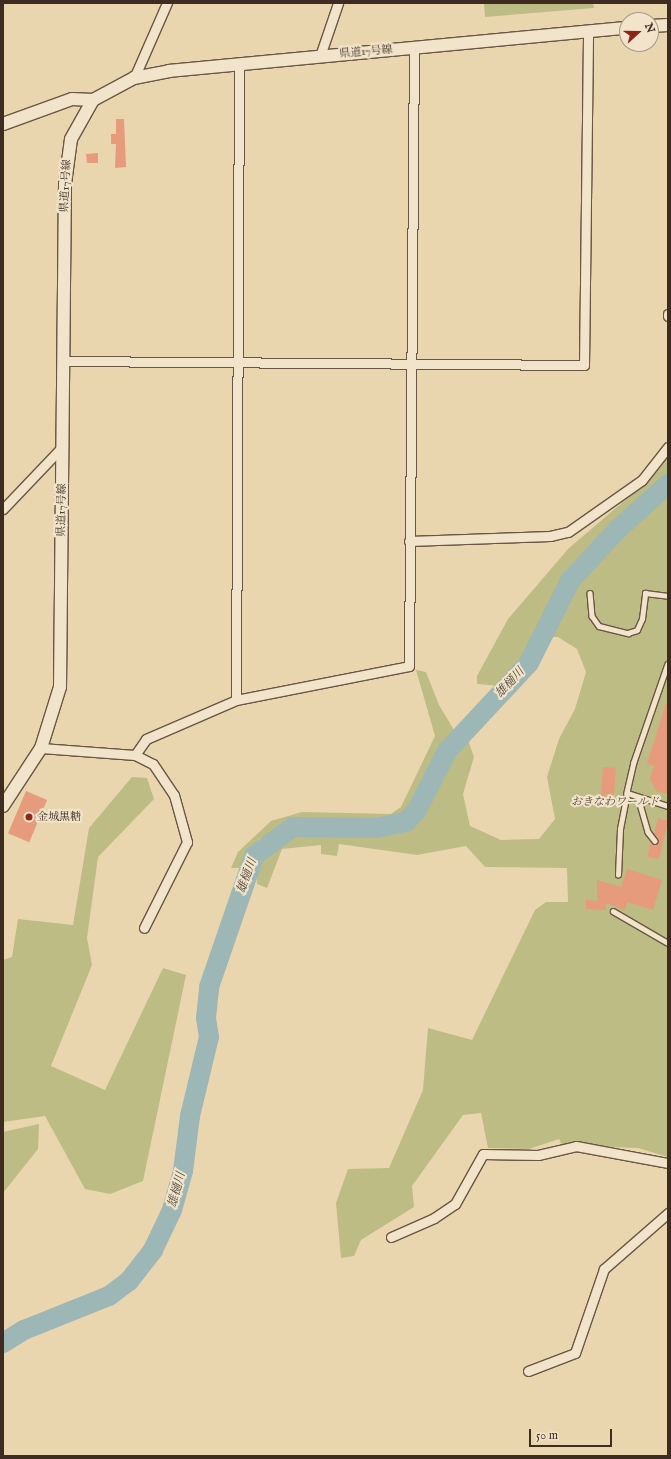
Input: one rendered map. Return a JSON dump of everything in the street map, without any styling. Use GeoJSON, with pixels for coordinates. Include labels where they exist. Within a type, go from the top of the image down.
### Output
{"type":"FeatureCollection","features":[{"type":"Feature","properties":{"kind":"main road","name":"県道17号線"},"geometry":{"type":"LineString","coordinates":[[3,806],[41,748],[60,687],[66,168],[71,139],[93,100],[134,78],[320,56],[619,29]]}},
{"type":"Feature","properties":{"kind":"main road"},"geometry":{"type":"LineString","coordinates":[[3,124],[72,99],[93,100]]}},
{"type":"Feature","properties":{"kind":"street"},"geometry":{"type":"LineString","coordinates":[[134,78],[167,3]]}},
{"type":"Feature","properties":{"kind":"street"},"geometry":{"type":"LineString","coordinates":[[320,56],[338,3]]}},
{"type":"Feature","properties":{"kind":"street"},"geometry":{"type":"LineString","coordinates":[[63,361],[584,366],[588,31]]}},
{"type":"Feature","properties":{"kind":"street"},"geometry":{"type":"LineString","coordinates":[[135,756],[146,739],[236,700],[409,666],[414,48]]}},
{"type":"Feature","properties":{"kind":"street"},"geometry":{"type":"LineString","coordinates":[[236,700],[239,65]]}},
{"type":"Feature","properties":{"kind":"street"},"geometry":{"type":"LineString","coordinates":[[3,509],[63,446]]}},
{"type":"Feature","properties":{"kind":"street"},"geometry":{"type":"LineString","coordinates":[[409,541],[550,536],[568,532],[642,480],[668,447]]}},
{"type":"Feature","properties":{"kind":"street"},"geometry":{"type":"LineString","coordinates":[[41,748],[135,756],[153,764],[174,795],[187,842],[144,928]]}},
{"type":"Feature","properties":{"kind":"street"},"geometry":{"type":"LineString","coordinates":[[391,1237],[434,1218],[455,1204],[483,1154],[538,1155],[576,1146],[668,1163]]}},
{"type":"Feature","properties":{"kind":"street"},"geometry":{"type":"LineString","coordinates":[[528,1371],[575,1353],[604,1269],[668,1213]]}},
{"type":"Feature","properties":{"kind":"lane"},"geometry":{"type":"LineString","coordinates":[[590,593],[592,616],[599,626],[628,633],[637,630],[642,619],[645,593],[668,596]]}},
{"type":"Feature","properties":{"kind":"lane"},"geometry":{"type":"LineString","coordinates":[[618,875],[620,829],[634,762],[668,664]]}},
{"type":"Feature","properties":{"kind":"lane"},"geometry":{"type":"LineString","coordinates":[[627,793],[668,806]]}},
{"type":"Feature","properties":{"kind":"lane"},"geometry":{"type":"LineString","coordinates":[[638,797],[648,832],[655,841]]}},
{"type":"Feature","properties":{"kind":"lane"},"geometry":{"type":"LineString","coordinates":[[613,911],[668,943]]}},
{"type":"Feature","properties":{"kind":"green space"},"geometry":{"type":"Polygon","coordinates":[[[484,3],[593,3],[594,8],[485,17],[484,3]]]}},
{"type":"Feature","properties":{"kind":"green space","name":"おきなわワールド"},"geometry":{"type":"Polygon","coordinates":[[[668,456],[668,1157],[638,1148],[562,1145],[559,1139],[529,1149],[488,1148],[481,1113],[463,1115],[412,1186],[414,1207],[361,1240],[354,1256],[341,1258],[336,1203],[348,1169],[389,1168],[423,1090],[428,1028],[472,1040],[535,910],[546,902],[568,902],[567,868],[485,867],[466,846],[417,855],[339,844],[337,856],[321,854],[321,845],[282,849],[267,888],[257,884],[256,867],[272,835],[259,839],[240,868],[231,868],[238,852],[271,821],[302,812],[391,814],[401,807],[435,736],[416,670],[426,672],[439,705],[454,730],[468,740],[474,757],[463,794],[470,826],[501,840],[539,839],[555,819],[547,777],[559,739],[575,709],[586,672],[577,649],[558,637],[549,637],[539,664],[500,686],[477,684],[477,676],[508,619],[569,548],[651,478],[668,456]]]}},
{"type":"Feature","properties":{"kind":"green space"},"geometry":{"type":"Polygon","coordinates":[[[132,777],[147,778],[154,799],[98,857],[87,938],[92,965],[51,1066],[105,1090],[163,968],[186,975],[143,1181],[110,1194],[85,1189],[45,1116],[3,1122],[3,960],[12,957],[18,919],[73,925],[89,828],[132,777]]]}},
{"type":"Feature","properties":{"kind":"green space"},"geometry":{"type":"Polygon","coordinates":[[[39,1124],[38,1149],[3,1193],[3,1132],[39,1124]]]}},
{"type":"Feature","properties":{"kind":"building"},"geometry":{"type":"Polygon","coordinates":[[[116,119],[124,119],[126,167],[115,168],[116,144],[111,144],[111,134],[116,134],[116,119]]]}},
{"type":"Feature","properties":{"kind":"building"},"geometry":{"type":"Polygon","coordinates":[[[98,153],[98,163],[87,163],[86,154],[98,153]]]}},
{"type":"Feature","properties":{"kind":"building"},"geometry":{"type":"Polygon","coordinates":[[[666,703],[668,703],[668,794],[656,791],[650,779],[654,766],[647,764],[666,703]]]}},
{"type":"Feature","properties":{"kind":"building"},"geometry":{"type":"Polygon","coordinates":[[[603,767],[616,768],[614,797],[601,796],[603,767]]]}},
{"type":"Feature","properties":{"kind":"building","name":"金城黒糖"},"geometry":{"type":"Polygon","coordinates":[[[26,791],[47,800],[29,842],[8,833],[26,791]]]}},
{"type":"Feature","properties":{"kind":"building"},"geometry":{"type":"Polygon","coordinates":[[[658,818],[668,821],[659,859],[647,857],[651,842],[659,842],[654,833],[658,818]]]}},
{"type":"Feature","properties":{"kind":"building"},"geometry":{"type":"Polygon","coordinates":[[[627,869],[662,880],[653,910],[627,902],[625,910],[606,903],[606,910],[586,909],[586,900],[597,901],[597,880],[621,887],[627,869]]]}},
{"type":"Feature","properties":{"kind":"waterway","name":"雄樋川"},"geometry":{"type":"LineString","coordinates":[[3,1343],[24,1330],[109,1296],[129,1281],[153,1250],[172,1210],[183,1171],[190,1116],[209,1037],[206,1018],[209,987],[254,856],[293,827],[375,828],[406,822],[417,810],[447,751],[529,663],[570,581],[617,530],[668,484]]}},
{"type":"Feature","properties":{"kind":"place","name":"金城黒糖"},"geometry":{"type":"Point","coordinates":[29,817]}}]}
